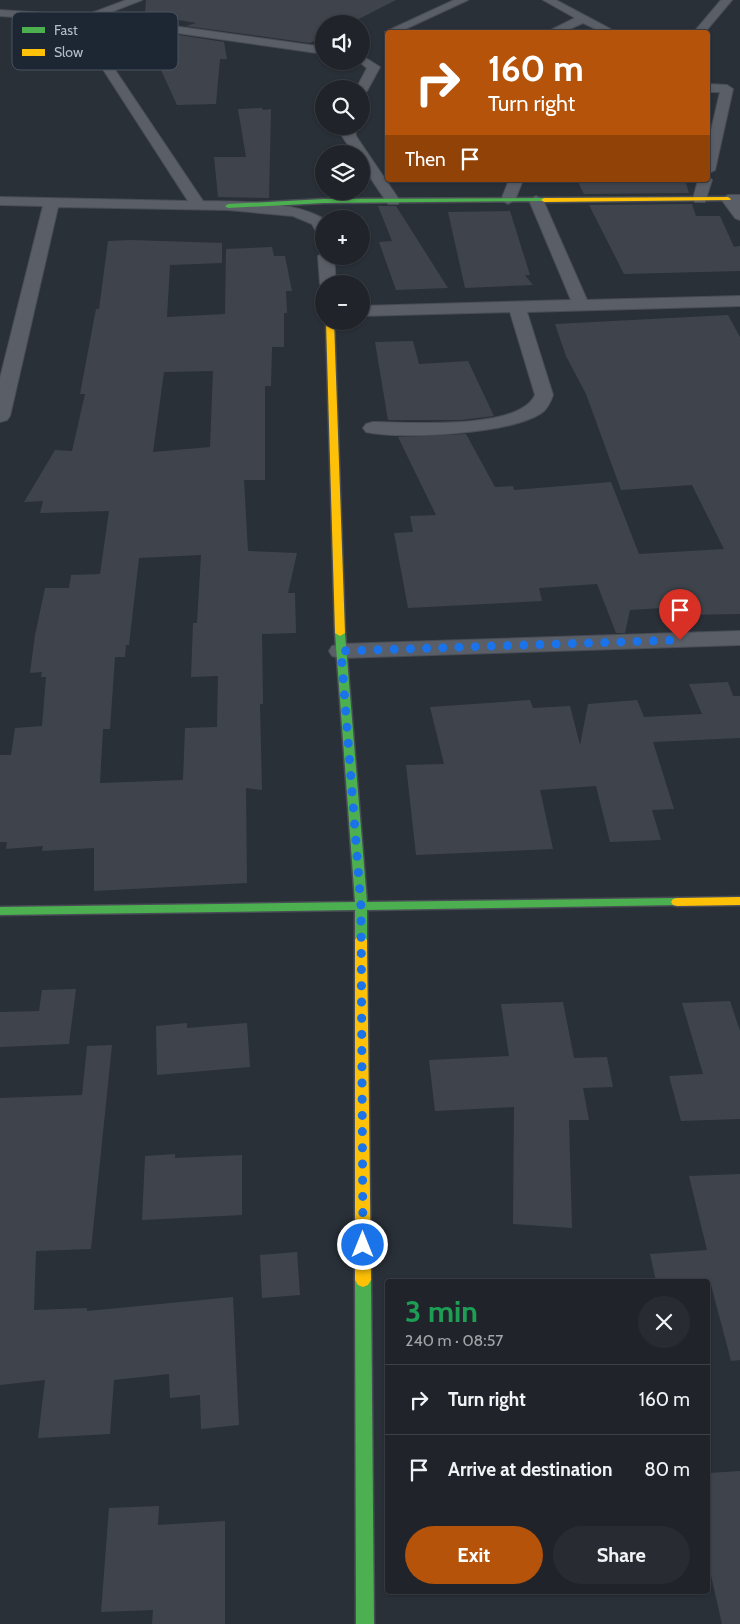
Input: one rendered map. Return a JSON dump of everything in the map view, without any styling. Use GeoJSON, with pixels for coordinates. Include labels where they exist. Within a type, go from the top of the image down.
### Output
{"type":"FeatureCollection","features":[{"type":"Feature","properties":{"kind":"street"},"geometry":{"type":"LineString","coordinates":[[99,12],[137,0]]}},
{"type":"Feature","properties":{"kind":"street"},"geometry":{"type":"LineString","coordinates":[[397,30],[463,0]]}},
{"type":"Feature","properties":{"kind":"street"},"geometry":{"type":"LineString","coordinates":[[548,0],[606,30]]}},
{"type":"Feature","properties":{"kind":"street"},"geometry":{"type":"LineString","coordinates":[[701,30],[727,0]]}},
{"type":"Feature","properties":{"kind":"street"},"geometry":{"type":"LineString","coordinates":[[0,7],[15,2]]}},
{"type":"Feature","properties":{"kind":"street"},"geometry":{"type":"LineString","coordinates":[[560,30],[582,18]]}},
{"type":"Feature","properties":{"kind":"street"},"geometry":{"type":"LineString","coordinates":[[178,31],[315,50]]}},
{"type":"Feature","properties":{"kind":"street"},"geometry":{"type":"LineString","coordinates":[[370,64],[374,67],[385,68]]}},
{"type":"Feature","properties":{"kind":"street"},"geometry":{"type":"LineString","coordinates":[[367,80],[374,67]]}},
{"type":"Feature","properties":{"kind":"street"},"geometry":{"type":"LineString","coordinates":[[109,70],[198,205]]}},
{"type":"Feature","properties":{"kind":"street"},"geometry":{"type":"LineString","coordinates":[[710,88],[733,90],[710,164]]}},
{"type":"Feature","properties":{"kind":"street"},"geometry":{"type":"LineString","coordinates":[[349,135],[393,201]]}},
{"type":"Feature","properties":{"kind":"street"},"geometry":{"type":"LineString","coordinates":[[508,200],[515,182]]}},
{"type":"Feature","properties":{"kind":"street"},"geometry":{"type":"LineString","coordinates":[[700,199],[704,182]]}},
{"type":"Feature","properties":{"kind":"street"},"geometry":{"type":"LineString","coordinates":[[228,206],[324,201],[734,199],[740,215]]}},
{"type":"Feature","properties":{"kind":"street"},"geometry":{"type":"LineString","coordinates":[[536,200],[580,305]]}},
{"type":"Feature","properties":{"kind":"street"},"geometry":{"type":"LineString","coordinates":[[0,201],[228,206],[294,212],[315,220]]}},
{"type":"Feature","properties":{"kind":"street"},"geometry":{"type":"LineString","coordinates":[[324,201],[324,210]]}},
{"type":"Feature","properties":{"kind":"street"},"geometry":{"type":"LineString","coordinates":[[0,416],[4,384],[52,202]]}},
{"type":"Feature","properties":{"kind":"street"},"geometry":{"type":"LineString","coordinates":[[370,311],[740,301]]}},
{"type":"Feature","properties":{"kind":"street"},"geometry":{"type":"LineString","coordinates":[[373,428],[493,425],[519,417],[537,408],[544,396],[517,307]]}},
{"type":"Feature","properties":{"kind":"street"},"geometry":{"type":"LineString","coordinates":[[330,330],[341,651],[361,906],[365,1624]]}},
{"type":"Feature","properties":{"kind":"street"},"geometry":{"type":"LineString","coordinates":[[341,651],[740,638]]}},
{"type":"Feature","properties":{"kind":"street"},"geometry":{"type":"LineString","coordinates":[[0,910],[740,901]]}},
{"type":"Feature","properties":{"kind":"building"},"geometry":{"type":"Polygon","coordinates":[[[146,0],[396,0],[367,15],[315,15],[315,40],[310,43],[186,26],[196,23],[178,20],[178,12],[145,12],[146,0]]]}},
{"type":"Feature","properties":{"kind":"building"},"geometry":{"type":"Polygon","coordinates":[[[178,35],[224,42],[227,59],[220,59],[216,104],[177,105],[161,70],[178,70],[178,35]]]}},
{"type":"Feature","properties":{"kind":"building"},"geometry":{"type":"Polygon","coordinates":[[[262,108],[263,110],[271,109],[269,198],[218,197],[214,157],[246,157],[238,109],[262,108]]]}},
{"type":"Feature","properties":{"kind":"building"},"geometry":{"type":"Polygon","coordinates":[[[578,182],[686,182],[689,193],[584,194],[578,182]]]}},
{"type":"Feature","properties":{"kind":"building"},"geometry":{"type":"Polygon","coordinates":[[[692,204],[696,216],[720,216],[734,247],[740,246],[740,271],[624,274],[589,205],[692,204]]]}},
{"type":"Feature","properties":{"kind":"building"},"geometry":{"type":"Polygon","coordinates":[[[378,206],[396,206],[448,288],[396,290],[379,242],[392,241],[378,206]]]}},
{"type":"Feature","properties":{"kind":"building"},"geometry":{"type":"Polygon","coordinates":[[[510,211],[530,275],[525,275],[533,285],[465,288],[448,212],[510,211]]]}},
{"type":"Feature","properties":{"kind":"building"},"geometry":{"type":"Polygon","coordinates":[[[108,241],[222,243],[222,263],[170,265],[167,317],[225,314],[226,249],[272,247],[274,256],[285,256],[292,291],[286,291],[287,313],[284,313],[284,347],[272,347],[271,386],[265,386],[265,480],[244,480],[248,551],[297,553],[288,593],[295,593],[296,633],[262,634],[263,704],[260,704],[262,790],[246,788],[247,883],[94,891],[94,848],[42,851],[43,846],[6,849],[7,842],[0,842],[0,755],[11,755],[15,728],[42,726],[46,677],[41,677],[42,672],[30,673],[35,635],[45,588],[69,588],[71,575],[100,574],[109,511],[40,513],[43,501],[24,502],[55,450],[72,451],[85,394],[80,394],[96,309],[99,309],[108,241]],[[213,371],[164,372],[153,452],[210,447],[213,371]],[[201,555],[139,558],[129,645],[126,645],[125,657],[115,657],[110,729],[103,729],[100,783],[183,780],[185,728],[217,727],[218,676],[191,677],[193,623],[197,623],[201,555]]]}},
{"type":"Feature","properties":{"kind":"building"},"geometry":{"type":"Polygon","coordinates":[[[728,315],[740,337],[740,614],[680,615],[678,607],[630,610],[625,633],[616,633],[597,584],[539,588],[542,601],[408,608],[394,533],[413,532],[410,516],[436,515],[398,437],[466,434],[495,487],[513,486],[514,490],[611,482],[639,554],[724,549],[692,485],[621,490],[586,394],[566,356],[555,324],[728,315]]]}},
{"type":"Feature","properties":{"kind":"building"},"geometry":{"type":"Polygon","coordinates":[[[413,341],[419,364],[468,361],[494,416],[461,420],[388,420],[375,342],[413,341]]]}},
{"type":"Feature","properties":{"kind":"building"},"geometry":{"type":"Polygon","coordinates":[[[728,682],[733,696],[740,696],[740,738],[653,742],[674,809],[652,810],[661,840],[610,842],[596,786],[540,790],[553,849],[416,855],[406,765],[444,764],[430,707],[530,700],[533,708],[570,706],[580,745],[588,704],[637,700],[644,717],[702,714],[689,684],[728,682]]]}},
{"type":"Feature","properties":{"kind":"building"},"geometry":{"type":"Polygon","coordinates":[[[76,989],[69,1044],[0,1047],[0,1012],[39,1011],[42,990],[76,989]]]}},
{"type":"Feature","properties":{"kind":"building"},"geometry":{"type":"Polygon","coordinates":[[[730,1001],[740,1031],[740,1119],[681,1121],[669,1076],[703,1074],[682,1003],[730,1001]]]}},
{"type":"Feature","properties":{"kind":"building"},"geometry":{"type":"Polygon","coordinates":[[[563,1002],[574,1058],[607,1057],[613,1087],[583,1088],[589,1120],[569,1120],[572,1228],[513,1224],[514,1107],[435,1111],[429,1060],[509,1056],[501,1004],[563,1002]]]}},
{"type":"Feature","properties":{"kind":"building"},"geometry":{"type":"Polygon","coordinates":[[[187,1023],[187,1028],[247,1023],[250,1067],[157,1075],[156,1026],[187,1023]]]}},
{"type":"Feature","properties":{"kind":"building"},"geometry":{"type":"Polygon","coordinates":[[[112,1045],[91,1249],[36,1251],[34,1310],[87,1308],[87,1311],[233,1297],[239,1425],[201,1429],[200,1395],[170,1398],[169,1374],[114,1380],[110,1434],[38,1438],[45,1380],[0,1385],[0,1098],[82,1095],[87,1046],[112,1045]]]}},
{"type":"Feature","properties":{"kind":"building"},"geometry":{"type":"Polygon","coordinates":[[[175,1154],[175,1158],[242,1155],[242,1215],[142,1220],[145,1156],[175,1154]]]}},
{"type":"Feature","properties":{"kind":"building"},"geometry":{"type":"Polygon","coordinates":[[[740,1174],[740,1360],[731,1361],[710,1279],[656,1279],[650,1254],[707,1250],[689,1176],[740,1174]]]}},
{"type":"Feature","properties":{"kind":"building"},"geometry":{"type":"Polygon","coordinates":[[[297,1252],[300,1295],[262,1298],[260,1255],[297,1252]]]}},
{"type":"Feature","properties":{"kind":"building"},"geometry":{"type":"Polygon","coordinates":[[[740,1471],[740,1624],[722,1624],[710,1571],[710,1473],[740,1471]]]}},
{"type":"Feature","properties":{"kind":"building"},"geometry":{"type":"Polygon","coordinates":[[[159,1506],[158,1525],[225,1521],[225,1624],[152,1624],[153,1610],[101,1612],[109,1508],[159,1506]]]}},
{"type":"Feature","properties":{"kind":"traffic: fast"},"geometry":{"type":"LineString","coordinates":[[228,206],[324,201],[544,200]]}},
{"type":"Feature","properties":{"kind":"traffic: fast"},"geometry":{"type":"LineString","coordinates":[[340,633],[361,906],[361,940]]}},
{"type":"Feature","properties":{"kind":"traffic: fast"},"geometry":{"type":"LineString","coordinates":[[0,911],[677,902]]}},
{"type":"Feature","properties":{"kind":"traffic: fast"},"geometry":{"type":"LineString","coordinates":[[363,1280],[365,1624]]}},
{"type":"Feature","properties":{"kind":"traffic: slow"},"geometry":{"type":"LineString","coordinates":[[544,200],[728,199]]}},
{"type":"Feature","properties":{"kind":"traffic: slow"},"geometry":{"type":"LineString","coordinates":[[330,330],[340,633]]}},
{"type":"Feature","properties":{"kind":"traffic: slow"},"geometry":{"type":"LineString","coordinates":[[677,902],[740,901]]}},
{"type":"Feature","properties":{"kind":"traffic: slow"},"geometry":{"type":"LineString","coordinates":[[361,940],[363,1280]]}},
{"type":"Feature","properties":{"kind":"route"},"geometry":{"type":"LineString","coordinates":[[363,1245],[361,906],[341,651],[680,640]]}}]}
